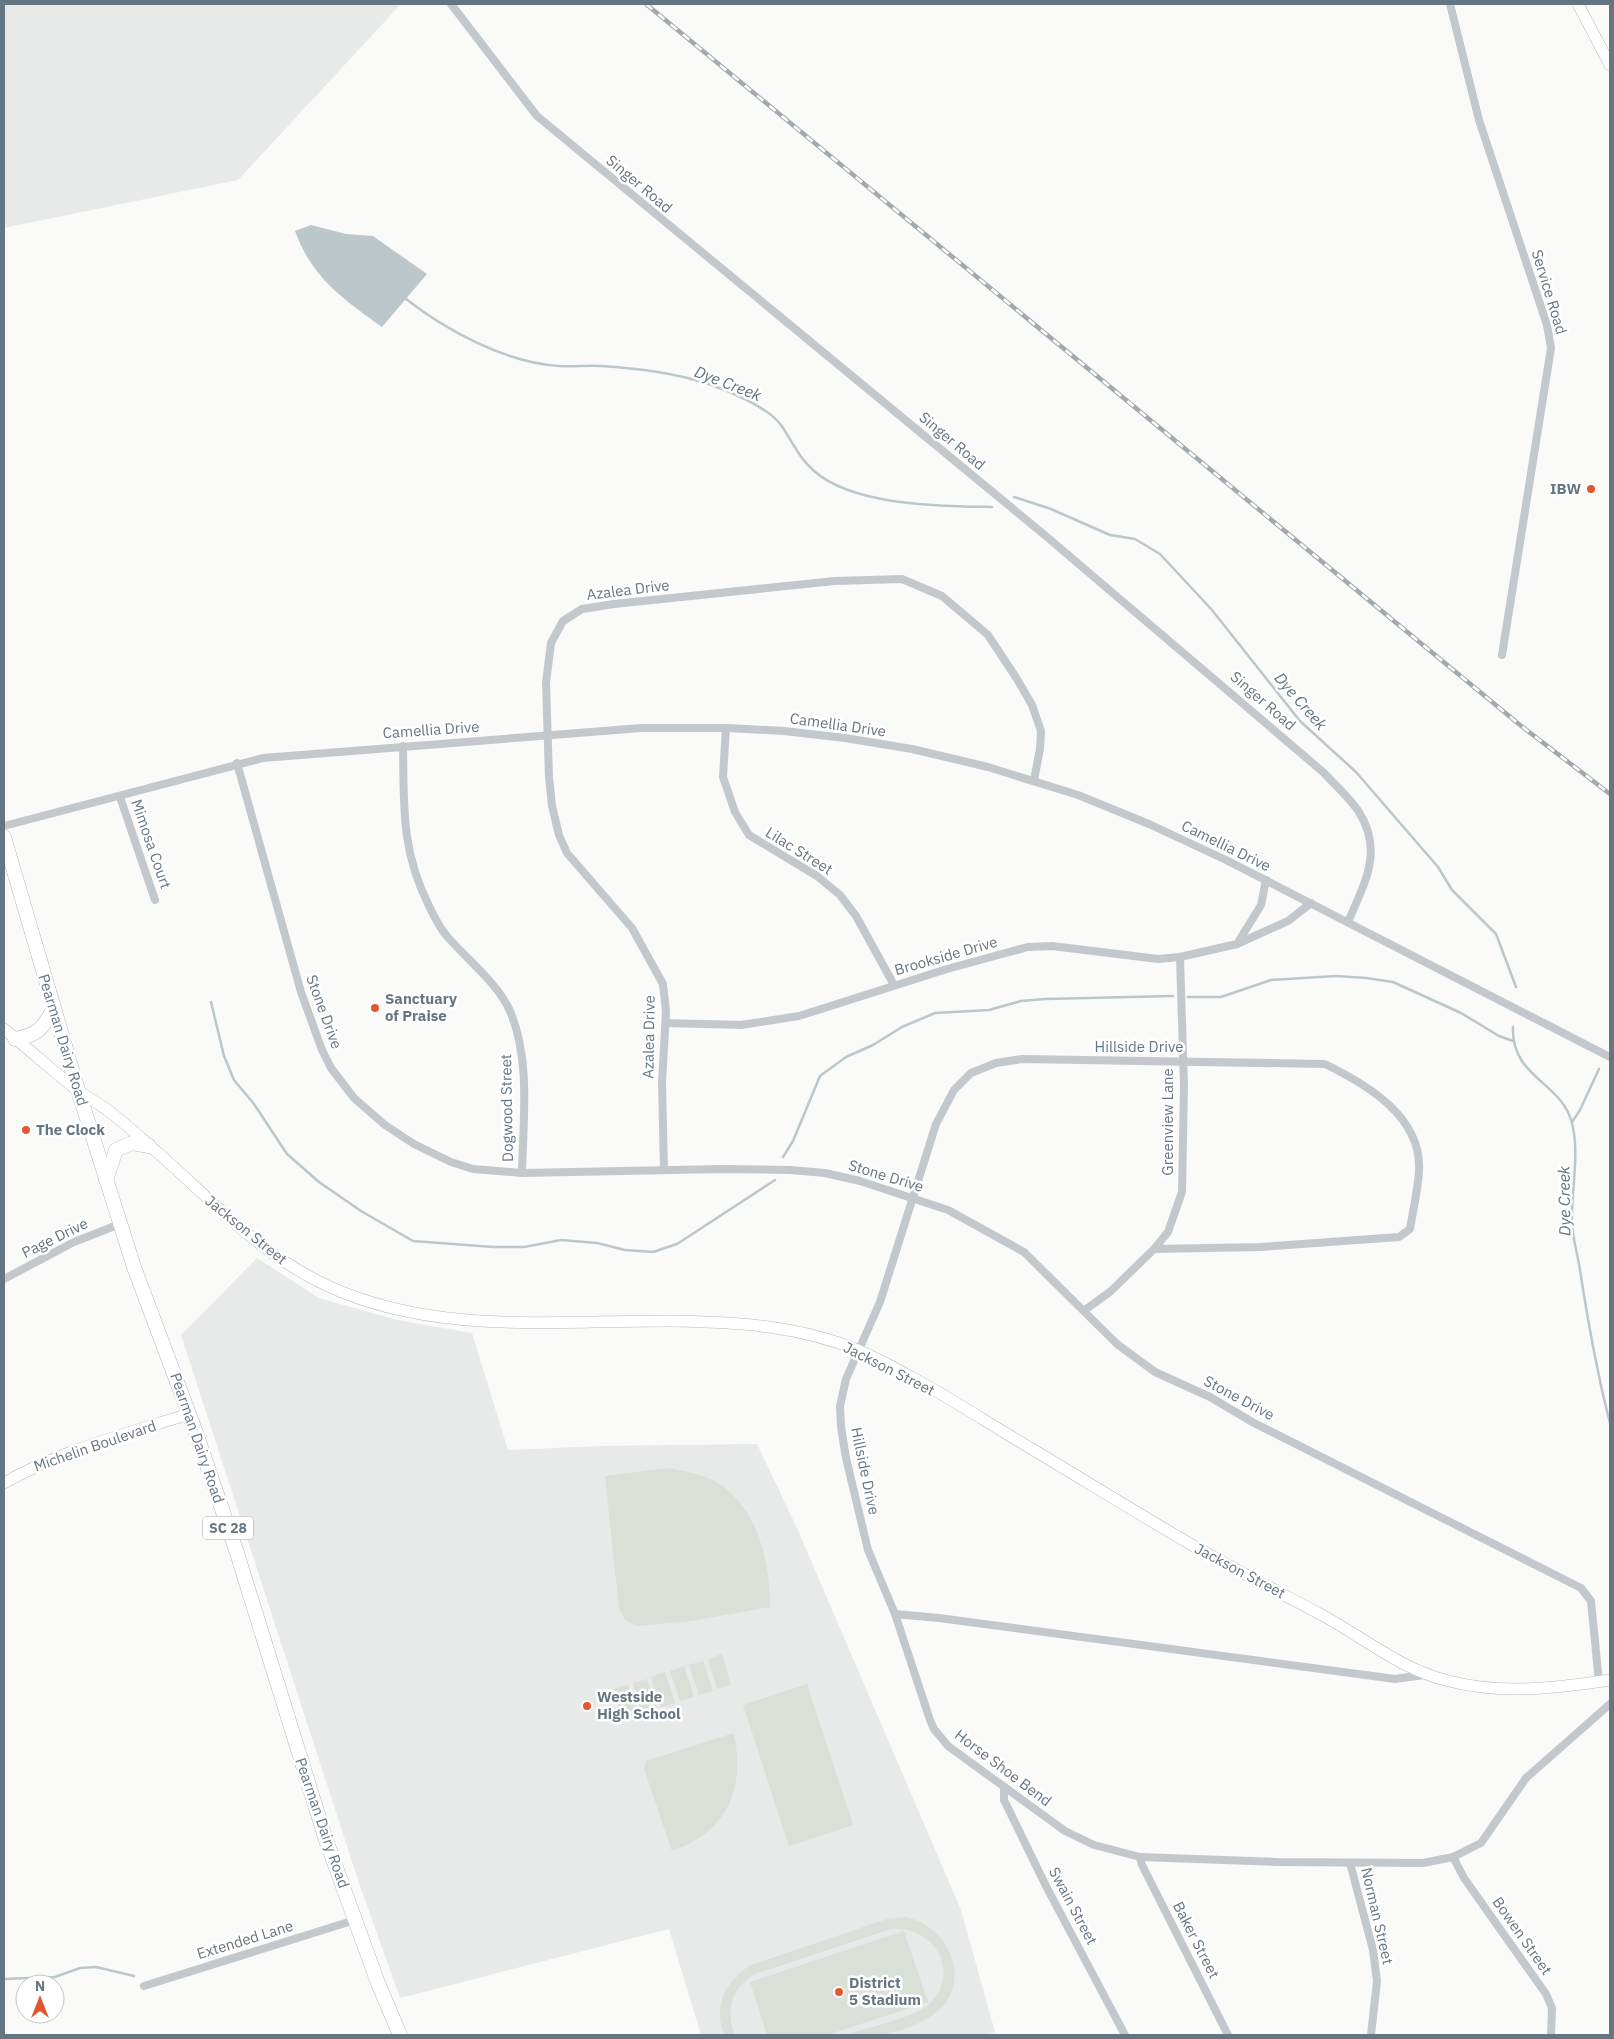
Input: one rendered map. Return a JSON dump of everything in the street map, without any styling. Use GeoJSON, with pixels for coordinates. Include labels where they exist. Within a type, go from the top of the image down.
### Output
{"type":"FeatureCollection","features":[{"type":"Feature","properties":{"kind":"highway","name":"Pearman Dairy Road"},"geometry":{"type":"LineString","coordinates":[[4,838],[53,1010],[120,1224],[237,1553],[324,1832],[355,1920],[400,2035]]}},
{"type":"Feature","properties":{"kind":"highway"},"geometry":{"type":"LineString","coordinates":[[16,1039],[32,1036],[43,1027],[53,1010]]}},
{"type":"Feature","properties":{"kind":"highway"},"geometry":{"type":"LineString","coordinates":[[106,1180],[116,1150],[132,1143],[149,1146]]}},
{"type":"Feature","properties":{"kind":"street","name":"Singer Road"},"geometry":{"type":"LineString","coordinates":[[451,4],[537,116],[1046,536],[1323,772],[1359,812],[1371,841],[1372,863],[1348,922]]}},
{"type":"Feature","properties":{"kind":"street","name":"Service Road"},"geometry":{"type":"LineString","coordinates":[[1450,4],[1479,120],[1547,325],[1551,348],[1502,655]]}},
{"type":"Feature","properties":{"kind":"street"},"geometry":{"type":"LineString","coordinates":[[1578,4],[1610,65]]}},
{"type":"Feature","properties":{"kind":"street","name":"Azalea Drive"},"geometry":{"type":"LineString","coordinates":[[664,1170],[662,1083],[666,1023],[663,984],[632,928],[567,853],[559,835],[552,806],[546,735],[546,683],[551,643],[563,621],[582,609],[817,583],[902,579],[942,596],[962,613],[988,636],[1017,678],[1032,705],[1041,731],[1040,749],[1034,780]]}},
{"type":"Feature","properties":{"kind":"street","name":"Camellia Drive"},"geometry":{"type":"LineString","coordinates":[[4,826],[120,797],[237,763],[264,758],[403,746],[641,728],[726,728],[784,731],[912,749],[1034,780],[1078,795],[1149,824],[1266,880],[1610,1057]]}},
{"type":"Feature","properties":{"kind":"street","name":"Lilac Street"},"geometry":{"type":"LineString","coordinates":[[726,728],[723,776],[735,812],[749,835],[816,876],[840,895],[856,916],[894,985]]}},
{"type":"Feature","properties":{"kind":"street","name":"Dogwood Street"},"geometry":{"type":"LineString","coordinates":[[403,746],[407,845],[416,881],[444,934],[497,991],[509,1010],[518,1034],[522,1066],[522,1173]]}},
{"type":"Feature","properties":{"kind":"street","name":"Stone Drive"},"geometry":{"type":"LineString","coordinates":[[237,763],[301,992],[322,1050],[331,1068],[354,1098],[368,1111],[414,1144],[451,1162],[473,1169],[522,1173],[664,1170],[790,1170],[825,1173],[860,1180],[948,1210],[1024,1252],[1117,1344],[1155,1372],[1210,1397],[1254,1423],[1580,1588],[1591,1601],[1605,1681]]}},
{"type":"Feature","properties":{"kind":"street","name":"Mimosa Court"},"geometry":{"type":"LineString","coordinates":[[120,797],[155,900]]}},
{"type":"Feature","properties":{"kind":"street"},"geometry":{"type":"LineString","coordinates":[[1237,944],[1261,905],[1266,880]]}},
{"type":"Feature","properties":{"kind":"street","name":"Brookside Drive"},"geometry":{"type":"LineString","coordinates":[[666,1023],[741,1025],[799,1016],[894,985],[1028,947],[1052,946],[1158,959],[1180,956],[1237,944],[1288,921],[1311,903]]}},
{"type":"Feature","properties":{"kind":"street","name":"Greenview Lane"},"geometry":{"type":"LineString","coordinates":[[1154,1249],[1168,1232],[1182,1192],[1184,1086],[1180,956]]}},
{"type":"Feature","properties":{"kind":"street","name":"Jackson Street"},"geometry":{"type":"LineString","coordinates":[[4,1029],[78,1090],[112,1113],[217,1210],[264,1249],[297,1270],[330,1287],[379,1305],[435,1318],[478,1321],[658,1321],[744,1324],[808,1334],[859,1351],[926,1386],[1190,1544],[1330,1619],[1402,1664],[1425,1674],[1480,1687],[1520,1689],[1605,1681]]}},
{"type":"Feature","properties":{"kind":"street","name":"Hillside Drive"},"geometry":{"type":"LineString","coordinates":[[895,1614],[868,1550],[846,1458],[840,1427],[840,1406],[846,1379],[880,1302],[936,1124],[954,1090],[971,1072],[996,1063],[1022,1059],[1325,1064],[1348,1076],[1401,1114],[1414,1141],[1419,1169],[1412,1219],[1410,1229],[1399,1237],[1261,1247],[1154,1249]]}},
{"type":"Feature","properties":{"kind":"street","name":"Page Drive"},"geometry":{"type":"LineString","coordinates":[[4,1279],[74,1242],[120,1224]]}},
{"type":"Feature","properties":{"kind":"street"},"geometry":{"type":"LineString","coordinates":[[1084,1310],[1111,1291],[1154,1249]]}},
{"type":"Feature","properties":{"kind":"street","name":"Michelin Boulevard"},"geometry":{"type":"LineString","coordinates":[[4,1483],[26,1470],[73,1450],[189,1414]]}},
{"type":"Feature","properties":{"kind":"street"},"geometry":{"type":"LineString","coordinates":[[895,1614],[948,1619],[1395,1679],[1425,1674]]}},
{"type":"Feature","properties":{"kind":"street","name":"Horse Shoe Bend"},"geometry":{"type":"LineString","coordinates":[[895,1614],[934,1729],[948,1746],[1065,1831],[1094,1845],[1140,1857],[1423,1863],[1453,1857],[1481,1843],[1526,1778],[1610,1704]]}},
{"type":"Feature","properties":{"kind":"street","name":"Swain Street"},"geometry":{"type":"LineString","coordinates":[[1004,1788],[1004,1800],[1046,1888],[1125,2035]]}},
{"type":"Feature","properties":{"kind":"street","name":"Baker Street"},"geometry":{"type":"LineString","coordinates":[[1140,1857],[1142,1865],[1228,2035]]}},
{"type":"Feature","properties":{"kind":"street","name":"Bowen Street"},"geometry":{"type":"LineString","coordinates":[[1453,1857],[1464,1878],[1546,1994],[1552,2008],[1551,2035]]}},
{"type":"Feature","properties":{"kind":"street","name":"Norman Street"},"geometry":{"type":"LineString","coordinates":[[1350,1862],[1373,1950],[1377,1981],[1371,2035]]}},
{"type":"Feature","properties":{"kind":"street","name":"Extended Lane"},"geometry":{"type":"LineString","coordinates":[[144,1986],[355,1920]]}},
{"type":"Feature","properties":{"kind":"shaded area"},"geometry":{"type":"Polygon","coordinates":[[[4,4],[401,4],[238,180],[4,228],[4,4]]]}},
{"type":"Feature","properties":{"kind":"shaded area"},"geometry":{"type":"Polygon","coordinates":[[[311,225],[346,234],[373,236],[427,274],[382,327],[342,297],[310,262],[295,231],[311,225]]]}},
{"type":"Feature","properties":{"kind":"shaded area","name":"Westside High School"},"geometry":{"type":"Polygon","coordinates":[[[257,1258],[319,1298],[397,1320],[472,1333],[508,1450],[599,1446],[757,1444],[797,1528],[961,1910],[995,2032],[986,2035],[701,2035],[669,1929],[400,1998],[359,1883],[181,1335],[257,1258]]]}},
{"type":"Feature","properties":{"kind":"shaded area"},"geometry":{"type":"Polygon","coordinates":[[[670,1468],[706,1477],[718,1483],[732,1494],[743,1507],[759,1538],[764,1555],[768,1573],[770,1607],[692,1621],[637,1626],[625,1620],[619,1609],[605,1476],[670,1468]]]}},
{"type":"Feature","properties":{"kind":"shaded area"},"geometry":{"type":"Polygon","coordinates":[[[722,1654],[731,1685],[717,1689],[708,1659],[722,1654]]]}},
{"type":"Feature","properties":{"kind":"shaded area"},"geometry":{"type":"Polygon","coordinates":[[[703,1661],[713,1691],[699,1695],[689,1665],[703,1661]]]}},
{"type":"Feature","properties":{"kind":"shaded area"},"geometry":{"type":"Polygon","coordinates":[[[684,1666],[694,1697],[680,1701],[670,1671],[684,1666]]]}},
{"type":"Feature","properties":{"kind":"shaded area"},"geometry":{"type":"Polygon","coordinates":[[[665,1672],[675,1703],[661,1707],[651,1677],[665,1672]]]}},
{"type":"Feature","properties":{"kind":"shaded area"},"geometry":{"type":"Polygon","coordinates":[[[647,1679],[656,1709],[642,1714],[633,1683],[647,1679]]]}},
{"type":"Feature","properties":{"kind":"shaded area"},"geometry":{"type":"Polygon","coordinates":[[[807,1684],[853,1825],[789,1846],[743,1705],[807,1684]]]}},
{"type":"Feature","properties":{"kind":"shaded area"},"geometry":{"type":"Polygon","coordinates":[[[628,1685],[637,1715],[623,1720],[614,1689],[628,1685]]]}},
{"type":"Feature","properties":{"kind":"shaded area"},"geometry":{"type":"Polygon","coordinates":[[[734,1733],[737,1772],[734,1790],[728,1805],[719,1820],[707,1832],[672,1851],[644,1769],[646,1761],[734,1733]]]}},
{"type":"Feature","properties":{"kind":"shaded area"},"geometry":{"type":"Polygon","coordinates":[[[905,1917],[922,1923],[935,1932],[946,1945],[952,1960],[955,1975],[952,1991],[944,2005],[930,2017],[913,2026],[886,2034],[872,2036],[845,2035],[921,2010],[938,1993],[943,1979],[943,1966],[939,1954],[931,1943],[920,1934],[906,1930],[891,1929],[755,1974],[740,1986],[735,1993],[732,2000],[731,2017],[735,2035],[725,2035],[720,2015],[724,1995],[735,1978],[751,1965],[887,1919],[905,1917]]]}},
{"type":"Feature","properties":{"kind":"shaded area","name":"District 5 Stadium"},"geometry":{"type":"Polygon","coordinates":[[[904,1931],[928,2002],[827,2035],[767,2035],[750,1982],[904,1931]]]}},
{"type":"Feature","properties":{"kind":"waterway","name":"Dye Creek"},"geometry":{"type":"LineString","coordinates":[[406,299],[440,323],[478,343],[519,359],[539,364],[627,368],[680,376],[706,383],[736,395],[775,418],[800,455],[814,471],[831,483],[851,491],[874,498],[899,502],[992,507]]}},
{"type":"Feature","properties":{"kind":"waterway","name":"Dye Creek"},"geometry":{"type":"LineString","coordinates":[[1014,497],[1051,509],[1110,535],[1135,539],[1160,554],[1212,610],[1300,721],[1356,772],[1438,867],[1452,890],[1496,934],[1516,987]]}},
{"type":"Feature","properties":{"kind":"waterway"},"geometry":{"type":"LineString","coordinates":[[1188,997],[1221,997],[1271,980],[1336,976],[1366,978],[1393,982],[1461,1013],[1499,1036],[1513,1041]]}},
{"type":"Feature","properties":{"kind":"waterway"},"geometry":{"type":"LineString","coordinates":[[783,1157],[793,1141],[820,1076],[846,1057],[873,1045],[902,1027],[935,1013],[989,1010],[1021,1001],[1045,999],[1173,996]]}},
{"type":"Feature","properties":{"kind":"waterway"},"geometry":{"type":"LineString","coordinates":[[211,1002],[224,1056],[234,1080],[254,1104],[287,1154],[319,1182],[361,1211],[413,1241],[493,1247],[524,1247],[561,1240],[597,1243],[625,1250],[653,1252],[677,1244],[775,1180]]}},
{"type":"Feature","properties":{"kind":"waterway","name":"Dye Creek"},"geometry":{"type":"LineString","coordinates":[[1513,1027],[1515,1044],[1520,1058],[1528,1069],[1558,1097],[1572,1123],[1575,1147],[1572,1210],[1573,1234],[1593,1347],[1610,1423]]}},
{"type":"Feature","properties":{"kind":"waterway"},"geometry":{"type":"LineString","coordinates":[[1572,1122],[1580,1110],[1599,1069]]}},
{"type":"Feature","properties":{"kind":"waterway"},"geometry":{"type":"LineString","coordinates":[[4,1979],[55,1977],[80,1968],[96,1967],[134,1976]]}},
{"type":"Feature","properties":{"kind":"railway"},"geometry":{"type":"LineString","coordinates":[[646,4],[1520,725],[1610,794]]}},
{"type":"Feature","properties":{"kind":"place","name":"IBW"},"geometry":{"type":"Point","coordinates":[1591,489]}},
{"type":"Feature","properties":{"kind":"place","name":"Sanctuary of Praise"},"geometry":{"type":"Point","coordinates":[375,1008]}},
{"type":"Feature","properties":{"kind":"place","name":"The Clock"},"geometry":{"type":"Point","coordinates":[26,1130]}},
{"type":"Feature","properties":{"kind":"place","name":"Westside High School"},"geometry":{"type":"Point","coordinates":[587,1706]}},
{"type":"Feature","properties":{"kind":"place","name":"District 5 Stadium"},"geometry":{"type":"Point","coordinates":[839,1992]}}]}
